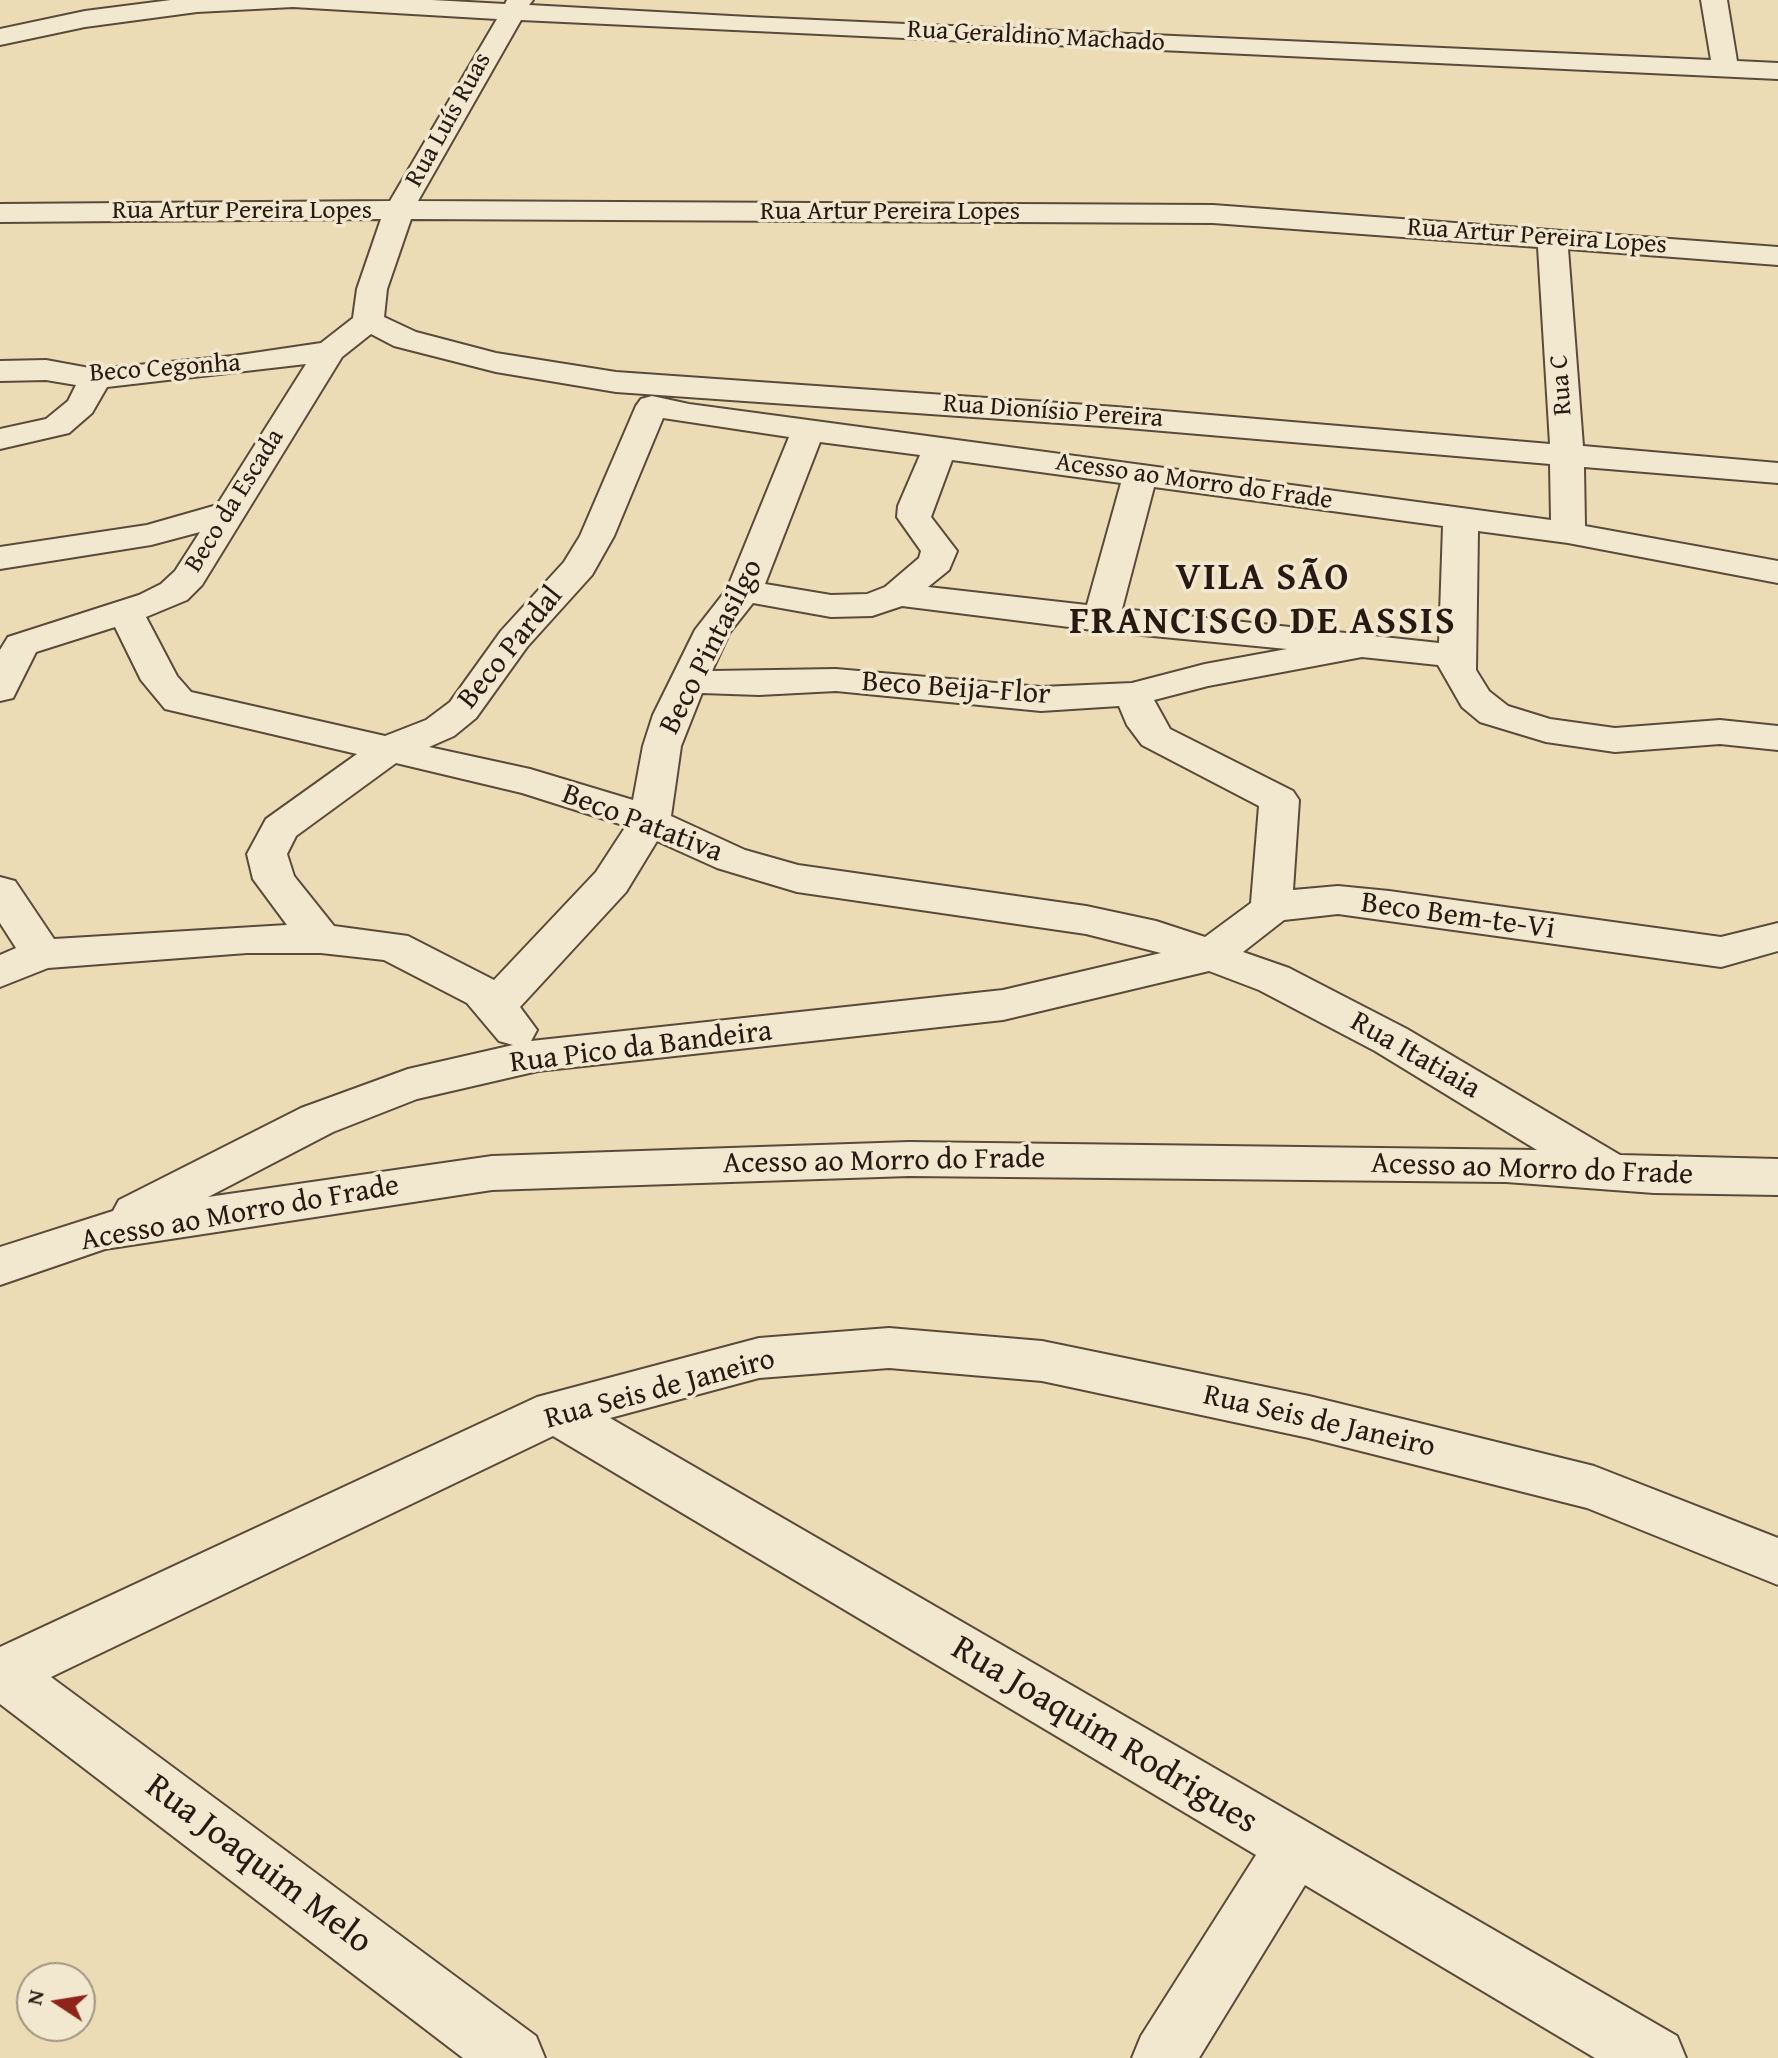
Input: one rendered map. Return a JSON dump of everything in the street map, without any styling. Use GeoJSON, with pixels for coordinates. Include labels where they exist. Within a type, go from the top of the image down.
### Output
{"type":"FeatureCollection","features":[{"type":"Feature","properties":{"kind":"street","name":"Rua Geraldino Machado"},"geometry":{"type":"LineString","coordinates":[[0,37],[80,10],[293,0],[515,6],[749,25],[1778,71]]}},
{"type":"Feature","properties":{"kind":"street"},"geometry":{"type":"LineString","coordinates":[[749,25],[765,0]]}},
{"type":"Feature","properties":{"kind":"street"},"geometry":{"type":"LineString","coordinates":[[1714,0],[1725,68]]}},
{"type":"Feature","properties":{"kind":"street","name":"Rua Luís Ruas"},"geometry":{"type":"LineString","coordinates":[[370,305],[399,210],[515,6]]}},
{"type":"Feature","properties":{"kind":"street"},"geometry":{"type":"LineString","coordinates":[[854,29],[903,6]]}},
{"type":"Feature","properties":{"kind":"street","name":"Rua Artur Pereira Lopes"},"geometry":{"type":"LineString","coordinates":[[0,213],[399,210],[1213,214],[1778,256]]}},
{"type":"Feature","properties":{"kind":"street","name":"Rua C"},"geometry":{"type":"LineString","coordinates":[[1552,238],[1567,455],[1568,533]]}},
{"type":"Feature","properties":{"kind":"street","name":"Beco da Escada"},"geometry":{"type":"LineString","coordinates":[[0,690],[10,645],[126,612],[174,592],[189,577],[330,351],[370,305]]}},
{"type":"Feature","properties":{"kind":"street","name":"Rua Dionísio Pereira"},"geometry":{"type":"LineString","coordinates":[[370,305],[405,339],[465,355],[616,382],[1116,417],[1778,473]]}},
{"type":"Feature","properties":{"kind":"street","name":"Beco Cegonha"},"geometry":{"type":"LineString","coordinates":[[0,371],[46,370],[95,379],[233,366],[330,351]]}},
{"type":"Feature","properties":{"kind":"street"},"geometry":{"type":"LineString","coordinates":[[0,439],[57,426],[81,406],[95,379]]}},
{"type":"Feature","properties":{"kind":"street","name":"Acesso ao Morro do Frade"},"geometry":{"type":"LineString","coordinates":[[616,382],[652,406],[1568,533],[1778,572]]}},
{"type":"Feature","properties":{"kind":"street","name":"Beco Pardal"},"geometry":{"type":"LineString","coordinates":[[321,939],[274,879],[267,854],[280,828],[391,748],[440,728],[463,710],[514,639],[579,567],[597,536],[652,406]]}},
{"type":"Feature","properties":{"kind":"street","name":"Beco Pintasilgo"},"geometry":{"type":"LineString","coordinates":[[494,1007],[611,882],[650,820],[662,746],[672,715],[713,630],[744,591],[808,430]]}},
{"type":"Feature","properties":{"kind":"street"},"geometry":{"type":"LineString","coordinates":[[744,591],[831,606],[872,605],[898,595],[936,562],[939,551],[914,517],[915,506],[940,448]]}},
{"type":"Feature","properties":{"kind":"street"},"geometry":{"type":"LineString","coordinates":[[1101,620],[1140,475]]}},
{"type":"Feature","properties":{"kind":"street"},"geometry":{"type":"LineString","coordinates":[[0,558],[138,538],[229,512]]}},
{"type":"Feature","properties":{"kind":"street"},"geometry":{"type":"LineString","coordinates":[[1461,518],[1456,656],[1462,683],[1475,699],[1494,714],[1532,726],[1615,740],[1720,732],[1778,738]]}},
{"type":"Feature","properties":{"kind":"street"},"geometry":{"type":"LineString","coordinates":[[898,595],[1101,620],[1456,656]]}},
{"type":"Feature","properties":{"kind":"street","name":"Beco Patativa"},"geometry":{"type":"LineString","coordinates":[[126,612],[160,680],[178,701],[219,713],[391,748],[530,782],[650,820],[731,859],[797,878],[1086,920],[1156,935],[1209,956]]}},
{"type":"Feature","properties":{"kind":"street","name":"Beco Beija-Flor"},"geometry":{"type":"LineString","coordinates":[[689,681],[759,684],[869,681],[962,694],[1041,699],[1133,694],[1205,675],[1361,646]]}},
{"type":"Feature","properties":{"kind":"street"},"geometry":{"type":"LineString","coordinates":[[1133,694],[1146,725],[1156,737],[1279,800],[1271,909]]}},
{"type":"Feature","properties":{"kind":"street"},"geometry":{"type":"LineString","coordinates":[[0,891],[42,954]]}},
{"type":"Feature","properties":{"kind":"street","name":"Beco Bem-te-Vi"},"geometry":{"type":"LineString","coordinates":[[1209,956],[1271,909],[1298,903],[1363,902],[1681,949],[1721,952],[1778,937]]}},
{"type":"Feature","properties":{"kind":"street"},"geometry":{"type":"LineString","coordinates":[[0,972],[42,954],[247,939],[321,939],[393,946],[482,992],[538,1055]]}},
{"type":"Feature","properties":{"kind":"street","name":"Rua Pico da Bandeira"},"geometry":{"type":"LineString","coordinates":[[102,1231],[317,1120],[408,1085],[538,1055],[1003,1005],[1209,956]]}},
{"type":"Feature","properties":{"kind":"street","name":"Rua Itatiaia"},"geometry":{"type":"LineString","coordinates":[[1209,956],[1274,979],[1391,1040],[1613,1173]]}},
{"type":"Feature","properties":{"kind":"street","name":"Acesso ao Morro do Frade"},"geometry":{"type":"LineString","coordinates":[[0,1266],[102,1231],[492,1173],[909,1159],[1506,1165],[1613,1173],[1778,1177]]}},
{"type":"Feature","properties":{"kind":"street","name":"Rua Seis de Janeiro"},"geometry":{"type":"LineString","coordinates":[[1,1674],[555,1412],[759,1358],[889,1348],[1042,1361],[1309,1417],[1594,1488],[1778,1562]]}},
{"type":"Feature","properties":{"kind":"street","name":"Rua Joaquim Rodrigues"},"geometry":{"type":"LineString","coordinates":[[555,1412],[1655,2058]]}},
{"type":"Feature","properties":{"kind":"street","name":"Rua Joaquim Melo"},"geometry":{"type":"LineString","coordinates":[[1,1674],[514,2058]]}},
{"type":"Feature","properties":{"kind":"street"},"geometry":{"type":"LineString","coordinates":[[1163,2058],[1294,1848]]}},
{"type":"Feature","properties":{"kind":"district","name":"VILA SÃO FRANCISCO DE ASSIS"},"geometry":{"type":"Point","coordinates":[1263,601]}}]}
